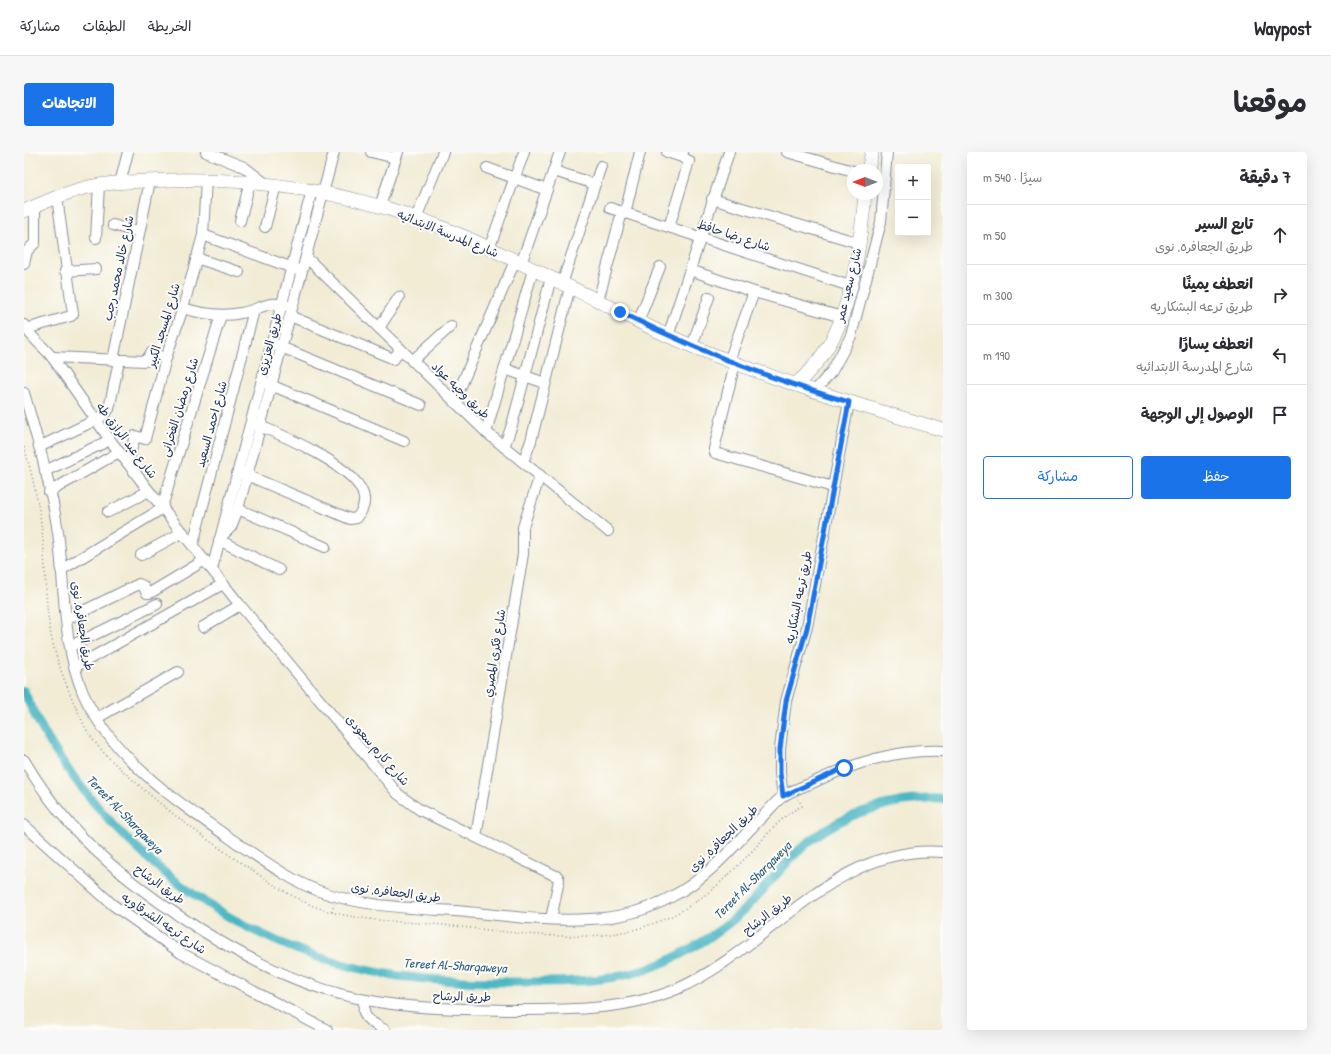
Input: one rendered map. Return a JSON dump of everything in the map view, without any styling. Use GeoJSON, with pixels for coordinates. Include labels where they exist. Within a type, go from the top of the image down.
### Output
{"type":"FeatureCollection","features":[{"type":"Feature","properties":{"kind":"street"},"geometry":{"type":"LineString","coordinates":[[120,183],[128,152]]}},
{"type":"Feature","properties":{"kind":"street"},"geometry":{"type":"LineString","coordinates":[[206,152],[244,167],[271,184],[265,227]]}},
{"type":"Feature","properties":{"kind":"street","name":"طريق العزيزى"},"geometry":{"type":"LineString","coordinates":[[277,346],[288,310],[292,268],[318,191],[334,152]]}},
{"type":"Feature","properties":{"kind":"street"},"geometry":{"type":"LineString","coordinates":[[371,152],[397,155],[380,206]]}},
{"type":"Feature","properties":{"kind":"street"},"geometry":{"type":"LineString","coordinates":[[416,218],[443,152]]}},
{"type":"Feature","properties":{"kind":"street"},"geometry":{"type":"LineString","coordinates":[[489,249],[524,152]]}},
{"type":"Feature","properties":{"kind":"street"},"geometry":{"type":"LineString","coordinates":[[486,432],[504,369],[523,265],[560,152]]}},
{"type":"Feature","properties":{"kind":"street"},"geometry":{"type":"LineString","coordinates":[[598,301],[640,152]]}},
{"type":"Feature","properties":{"kind":"street"},"geometry":{"type":"LineString","coordinates":[[667,152],[682,154],[689,160],[669,227]]}},
{"type":"Feature","properties":{"kind":"street"},"geometry":{"type":"LineString","coordinates":[[668,336],[729,152]]}},
{"type":"Feature","properties":{"kind":"street"},"geometry":{"type":"LineString","coordinates":[[787,152],[847,169]]}},
{"type":"Feature","properties":{"kind":"street"},"geometry":{"type":"LineString","coordinates":[[869,164],[872,152]]}},
{"type":"Feature","properties":{"kind":"street"},"geometry":{"type":"LineString","coordinates":[[814,392],[832,371],[851,336],[881,222],[887,152]]}},
{"type":"Feature","properties":{"kind":"street"},"geometry":{"type":"LineString","coordinates":[[504,447],[512,424],[524,376],[561,283],[600,166]]}},
{"type":"Feature","properties":{"kind":"street"},"geometry":{"type":"LineString","coordinates":[[487,168],[547,190]]}},
{"type":"Feature","properties":{"kind":"street"},"geometry":{"type":"LineString","coordinates":[[554,171],[594,184]]}},
{"type":"Feature","properties":{"kind":"street","name":"شارع المدرسة الابتدائيه"},"geometry":{"type":"LineString","coordinates":[[30,208],[56,197],[99,185],[206,179],[271,184],[318,191],[380,206],[416,218],[489,249],[668,336],[732,362],[814,392],[943,430]]}},
{"type":"Feature","properties":{"kind":"street","name":"شارع المسجد الكبير"},"geometry":{"type":"LineString","coordinates":[[128,463],[135,436],[145,439],[166,358],[183,308],[203,235],[206,179]]}},
{"type":"Feature","properties":{"kind":"street","name":"شارع خالد محمد رجب"},"geometry":{"type":"LineString","coordinates":[[39,447],[103,416],[109,409],[116,361],[150,181]]}},
{"type":"Feature","properties":{"kind":"street"},"geometry":{"type":"LineString","coordinates":[[240,221],[250,182]]}},
{"type":"Feature","properties":{"kind":"street"},"geometry":{"type":"LineString","coordinates":[[96,238],[99,185]]}},
{"type":"Feature","properties":{"kind":"street","name":"طريق العزيزى"},"geometry":{"type":"LineString","coordinates":[[212,569],[220,539],[243,473],[277,346],[306,258],[318,191]]}},
{"type":"Feature","properties":{"kind":"street"},"geometry":{"type":"LineString","coordinates":[[25,327],[71,316],[72,313],[56,197]]}},
{"type":"Feature","properties":{"kind":"street"},"geometry":{"type":"LineString","coordinates":[[712,200],[858,243]]}},
{"type":"Feature","properties":{"kind":"street","name":"شارع سعيد عمر"},"geometry":{"type":"LineString","coordinates":[[795,385],[823,354],[842,317],[850,286],[864,200]]}},
{"type":"Feature","properties":{"kind":"street"},"geometry":{"type":"LineString","coordinates":[[24,264],[27,251],[35,243],[30,208]]}},
{"type":"Feature","properties":{"kind":"street","name":"شارع رضا حافظ"},"geometry":{"type":"LineString","coordinates":[[610,208],[850,286]]}},
{"type":"Feature","properties":{"kind":"street"},"geometry":{"type":"LineString","coordinates":[[113,225],[130,230],[140,230]]}},
{"type":"Feature","properties":{"kind":"street"},"geometry":{"type":"LineString","coordinates":[[203,235],[302,271]]}},
{"type":"Feature","properties":{"kind":"street"},"geometry":{"type":"LineString","coordinates":[[196,258],[239,272]]}},
{"type":"Feature","properties":{"kind":"street","name":"طريق وجيه عواد"},"geometry":{"type":"LineString","coordinates":[[306,258],[486,432],[608,531]]}},
{"type":"Feature","properties":{"kind":"street"},"geometry":{"type":"LineString","coordinates":[[454,402],[523,265]]}},
{"type":"Feature","properties":{"kind":"street"},"geometry":{"type":"LineString","coordinates":[[638,322],[660,267]]}},
{"type":"Feature","properties":{"kind":"street"},"geometry":{"type":"LineString","coordinates":[[65,271],[96,269]]}},
{"type":"Feature","properties":{"kind":"street"},"geometry":{"type":"LineString","coordinates":[[690,270],[754,292],[842,317]]}},
{"type":"Feature","properties":{"kind":"street"},"geometry":{"type":"LineString","coordinates":[[523,462],[531,441],[545,383],[561,283]]}},
{"type":"Feature","properties":{"kind":"street"},"geometry":{"type":"LineString","coordinates":[[754,292],[732,362],[715,452],[833,487]]}},
{"type":"Feature","properties":{"kind":"street"},"geometry":{"type":"LineString","coordinates":[[379,328],[399,297]]}},
{"type":"Feature","properties":{"kind":"street"},"geometry":{"type":"LineString","coordinates":[[692,346],[709,297]]}},
{"type":"Feature","properties":{"kind":"street"},"geometry":{"type":"LineString","coordinates":[[183,308],[221,315],[254,310],[272,303],[394,359],[400,349]]}},
{"type":"Feature","properties":{"kind":"street","name":"شارع احمد السعيد"},"geometry":{"type":"LineString","coordinates":[[193,544],[254,310]]}},
{"type":"Feature","properties":{"kind":"street","name":"شارع رمضان الفخرانى"},"geometry":{"type":"LineString","coordinates":[[162,507],[221,315]]}},
{"type":"Feature","properties":{"kind":"street"},"geometry":{"type":"LineString","coordinates":[[412,361],[451,326]]}},
{"type":"Feature","properties":{"kind":"street","name":"شارع عبد الرازق طه"},"geometry":{"type":"LineString","coordinates":[[25,327],[52,357],[110,440],[212,569]]}},
{"type":"Feature","properties":{"kind":"street"},"geometry":{"type":"LineString","coordinates":[[277,346],[421,405]]}},
{"type":"Feature","properties":{"kind":"street"},"geometry":{"type":"LineString","coordinates":[[52,357],[116,361],[146,361],[150,352],[166,358]]}},
{"type":"Feature","properties":{"kind":"street"},"geometry":{"type":"LineString","coordinates":[[504,369],[545,383]]}},
{"type":"Feature","properties":{"kind":"street"},"geometry":{"type":"LineString","coordinates":[[267,383],[404,441]]}},
{"type":"Feature","properties":{"kind":"street","name":"طريق الجعافره, نوى"},"geometry":{"type":"LineString","coordinates":[[24,393],[45,471],[58,532],[67,619],[75,667],[83,693],[97,718],[114,743],[130,759],[173,796],[210,824],[282,873],[308,887],[336,897],[373,904],[551,919],[592,919],[612,917],[638,910],[670,898],[704,876],[783,796],[844,768],[884,756],[924,750],[943,751]]}},
{"type":"Feature","properties":{"kind":"street","name":"طريق ترعه البشكاريه"},"geometry":{"type":"LineString","coordinates":[[783,796],[780,773],[780,749],[786,701],[807,628],[849,402]]}},
{"type":"Feature","properties":{"kind":"street"},"geometry":{"type":"LineString","coordinates":[[243,473],[350,519],[357,518],[363,509],[363,493],[350,477],[329,460],[304,446],[256,425]]}},
{"type":"Feature","properties":{"kind":"street"},"geometry":{"type":"LineString","coordinates":[[45,471],[110,440]]}},
{"type":"Feature","properties":{"kind":"street"},"geometry":{"type":"LineString","coordinates":[[49,492],[120,452]]}},
{"type":"Feature","properties":{"kind":"street","name":"طريق العزيزى"},"geometry":{"type":"LineString","coordinates":[[220,539],[231,527],[238,509],[243,473]]}},
{"type":"Feature","properties":{"kind":"street","name":"شارع فكرى المصري"},"geometry":{"type":"LineString","coordinates":[[476,837],[523,554],[523,527],[540,475]]}},
{"type":"Feature","properties":{"kind":"street"},"geometry":{"type":"LineString","coordinates":[[108,512],[149,491]]}},
{"type":"Feature","properties":{"kind":"street"},"geometry":{"type":"LineString","coordinates":[[61,570],[162,507]]}},
{"type":"Feature","properties":{"kind":"street"},"geometry":{"type":"LineString","coordinates":[[238,509],[325,546]]}},
{"type":"Feature","properties":{"kind":"street"},"geometry":{"type":"LineString","coordinates":[[141,555],[183,532]]}},
{"type":"Feature","properties":{"kind":"street"},"geometry":{"type":"LineString","coordinates":[[220,539],[279,570]]}},
{"type":"Feature","properties":{"kind":"street"},"geometry":{"type":"LineString","coordinates":[[67,619],[139,584],[143,586],[146,592],[150,593],[205,560]]}},
{"type":"Feature","properties":{"kind":"street","name":"شارع كارم سعودى"},"geometry":{"type":"LineString","coordinates":[[212,569],[240,605],[398,794],[420,810],[558,877],[559,880],[551,919]]}},
{"type":"Feature","properties":{"kind":"street"},"geometry":{"type":"LineString","coordinates":[[75,667],[223,584]]}},
{"type":"Feature","properties":{"kind":"street"},"geometry":{"type":"LineString","coordinates":[[71,646],[157,604]]}},
{"type":"Feature","properties":{"kind":"street"},"geometry":{"type":"LineString","coordinates":[[203,627],[240,605]]}},
{"type":"Feature","properties":{"kind":"street"},"geometry":{"type":"LineString","coordinates":[[97,718],[178,672]]}},
{"type":"Feature","properties":{"kind":"street","name":"طريق الرشاح"},"geometry":{"type":"LineString","coordinates":[[24,760],[70,824],[125,875],[163,904],[232,947],[274,970],[319,988],[366,1000],[411,1007],[465,1010],[586,1009],[631,1003],[677,989],[725,963],[797,907],[848,872],[884,858],[913,853],[943,852]]}},
{"type":"Feature","properties":{"kind":"street","name":"شارع ترعه الشرقاويه"},"geometry":{"type":"LineString","coordinates":[[24,825],[113,904],[181,953],[327,1030]]}},
{"type":"Feature","properties":{"kind":"street"},"geometry":{"type":"LineString","coordinates":[[366,1000],[363,1010],[367,1019],[385,1030]]}},
{"type":"Feature","properties":{"kind":"path"},"geometry":{"type":"LineString","coordinates":[[24,447],[41,525],[48,610],[54,646],[75,706],[96,744],[106,756],[162,807],[200,836],[282,890],[302,901],[332,912],[371,919],[568,936],[585,937],[618,934],[650,925],[695,903],[729,875],[783,818],[802,806]]}},
{"type":"Feature","properties":{"kind":"waterway","name":"Tereet Al-Sharqaweya"},"geometry":{"type":"LineString","coordinates":[[24,691],[51,744],[85,793],[140,851],[170,877],[202,900],[236,921],[272,939],[309,954],[347,966],[386,974],[417,978],[480,982],[569,982],[608,978],[645,970],[685,952],[726,925],[745,909],[797,852],[835,824],[870,809],[888,804],[925,799],[943,799]]}},
{"type":"Feature","properties":{"kind":"route"},"geometry":{"type":"LineString","coordinates":[[620,312],[668,336],[729,361],[814,392],[849,402],[807,628],[786,701],[780,749],[780,773],[783,796],[844,768]]}}]}
